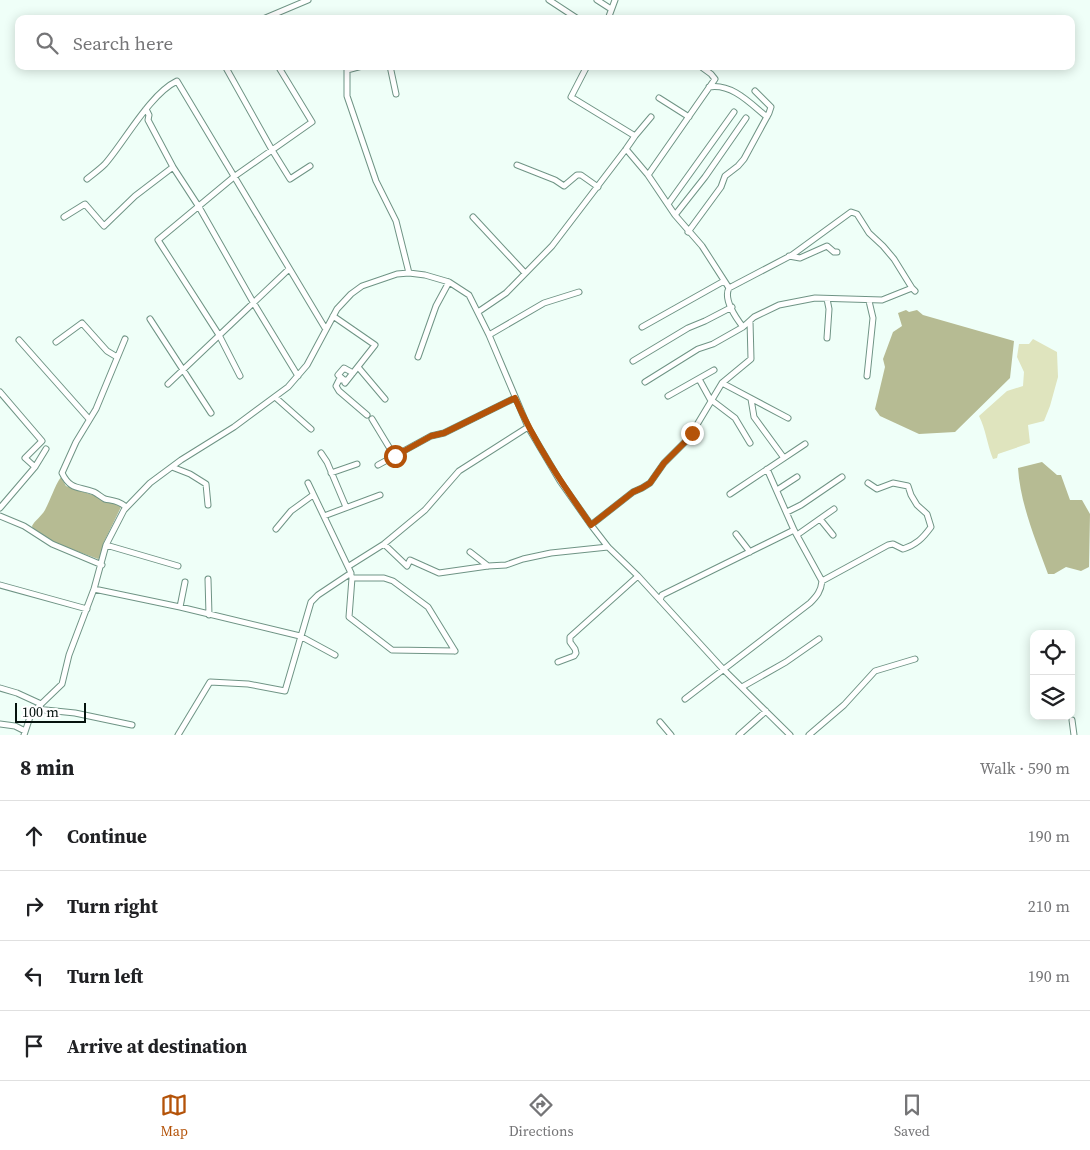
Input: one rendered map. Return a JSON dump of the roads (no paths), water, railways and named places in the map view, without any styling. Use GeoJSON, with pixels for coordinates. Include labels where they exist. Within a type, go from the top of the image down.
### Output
{"type":"FeatureCollection","features":[{"type":"Feature","properties":{"kind":"street"},"geometry":{"type":"LineString","coordinates":[[272,15],[308,0]]}},
{"type":"Feature","properties":{"kind":"street"},"geometry":{"type":"LineString","coordinates":[[549,0],[572,15]]}},
{"type":"Feature","properties":{"kind":"street"},"geometry":{"type":"LineString","coordinates":[[597,0],[611,9]]}},
{"type":"Feature","properties":{"kind":"street"},"geometry":{"type":"LineString","coordinates":[[609,15],[615,0]]}},
{"type":"Feature","properties":{"kind":"street"},"geometry":{"type":"LineString","coordinates":[[227,70],[290,179],[310,166]]}},
{"type":"Feature","properties":{"kind":"street"},"geometry":{"type":"LineString","coordinates":[[240,376],[218,336],[158,240],[235,176],[312,122],[280,70]]}},
{"type":"Feature","properties":{"kind":"street"},"geometry":{"type":"LineString","coordinates":[[347,70],[347,96],[364,152],[396,221],[409,273]]}},
{"type":"Feature","properties":{"kind":"street"},"geometry":{"type":"LineString","coordinates":[[391,70],[396,94]]}},
{"type":"Feature","properties":{"kind":"street"},"geometry":{"type":"LineString","coordinates":[[585,70],[571,97],[635,136]]}},
{"type":"Feature","properties":{"kind":"street"},"geometry":{"type":"LineString","coordinates":[[648,175],[715,79],[705,70]]}},
{"type":"Feature","properties":{"kind":"street"},"geometry":{"type":"LineString","coordinates":[[87,180],[104,165],[146,109],[169,84],[177,81],[326,328]]}},
{"type":"Feature","properties":{"kind":"street"},"geometry":{"type":"LineString","coordinates":[[709,88],[717,86],[737,93],[767,117]]}},
{"type":"Feature","properties":{"kind":"street"},"geometry":{"type":"LineString","coordinates":[[688,232],[721,187],[725,176],[738,166],[744,158],[767,117],[771,107],[754,91]]}},
{"type":"Feature","properties":{"kind":"street"},"geometry":{"type":"LineString","coordinates":[[659,98],[689,116]]}},
{"type":"Feature","properties":{"kind":"street"},"geometry":{"type":"LineString","coordinates":[[146,109],[149,115],[148,120],[173,167],[298,376]]}},
{"type":"Feature","properties":{"kind":"street"},"geometry":{"type":"LineString","coordinates":[[668,204],[734,112]]}},
{"type":"Feature","properties":{"kind":"street"},"geometry":{"type":"LineString","coordinates":[[478,312],[506,293],[552,246],[635,136],[651,118]]}},
{"type":"Feature","properties":{"kind":"street"},"geometry":{"type":"LineString","coordinates":[[675,215],[705,177],[746,118]]}},
{"type":"Feature","properties":{"kind":"street"},"geometry":{"type":"LineString","coordinates":[[626,150],[648,175],[688,232],[702,246],[729,288]]}},
{"type":"Feature","properties":{"kind":"street"},"geometry":{"type":"LineString","coordinates":[[517,165],[555,180],[564,186],[577,175],[580,175],[598,187]]}},
{"type":"Feature","properties":{"kind":"street"},"geometry":{"type":"LineString","coordinates":[[64,217],[85,204],[104,226],[135,196],[173,167]]}},
{"type":"Feature","properties":{"kind":"street"},"geometry":{"type":"LineString","coordinates":[[645,382],[698,349],[713,344],[743,327],[754,317],[780,305],[815,298],[882,300],[913,290],[894,259],[869,233],[857,214],[851,212],[788,256],[729,288],[727,296],[736,318],[743,327]]}},
{"type":"Feature","properties":{"kind":"street"},"geometry":{"type":"LineString","coordinates":[[474,217],[525,273]]}},
{"type":"Feature","properties":{"kind":"street"},"geometry":{"type":"LineString","coordinates":[[788,256],[800,258],[827,246],[834,252],[838,252]]}},
{"type":"Feature","properties":{"kind":"street"},"geometry":{"type":"LineString","coordinates":[[168,384],[289,269]]}},
{"type":"Feature","properties":{"kind":"street"},"geometry":{"type":"LineString","coordinates":[[0,724],[15,726],[24,733],[30,717],[36,709],[62,684],[72,648],[102,565],[106,545],[126,507],[150,483],[234,428],[288,387],[307,365],[333,316],[344,301],[362,286],[397,274],[409,273],[425,275],[449,282],[469,295],[489,335],[528,427],[560,481],[591,525],[608,547],[638,576],[723,670],[790,735]]}},
{"type":"Feature","properties":{"kind":"street"},"geometry":{"type":"LineString","coordinates":[[642,327],[724,281]]}},
{"type":"Feature","properties":{"kind":"street"},"geometry":{"type":"LineString","coordinates":[[418,358],[436,306],[449,282]]}},
{"type":"Feature","properties":{"kind":"street"},"geometry":{"type":"LineString","coordinates":[[489,335],[544,303],[579,292]]}},
{"type":"Feature","properties":{"kind":"street"},"geometry":{"type":"LineString","coordinates":[[827,299],[829,310],[827,338]]}},
{"type":"Feature","properties":{"kind":"street"},"geometry":{"type":"LineString","coordinates":[[867,376],[873,318],[869,300]]}},
{"type":"Feature","properties":{"kind":"street"},"geometry":{"type":"LineString","coordinates":[[633,361],[688,328],[732,307]]}},
{"type":"Feature","properties":{"kind":"street"},"geometry":{"type":"LineString","coordinates":[[333,316],[375,345],[346,382]]}},
{"type":"Feature","properties":{"kind":"street"},"geometry":{"type":"LineString","coordinates":[[150,319],[212,413]]}},
{"type":"Feature","properties":{"kind":"street"},"geometry":{"type":"LineString","coordinates":[[591,525],[633,492],[650,483],[664,463],[689,438],[722,383],[751,359],[750,321]]}},
{"type":"Feature","properties":{"kind":"street"},"geometry":{"type":"LineString","coordinates":[[56,342],[82,323],[107,351],[117,357]]}},
{"type":"Feature","properties":{"kind":"street"},"geometry":{"type":"LineString","coordinates":[[125,339],[96,409],[88,419],[62,473],[71,486],[95,493],[105,499],[117,500],[126,507]]}},
{"type":"Feature","properties":{"kind":"street"},"geometry":{"type":"LineString","coordinates":[[19,340],[88,419]]}},
{"type":"Feature","properties":{"kind":"street"},"geometry":{"type":"LineString","coordinates":[[358,367],[384,399]]}},
{"type":"Feature","properties":{"kind":"street"},"geometry":{"type":"LineString","coordinates":[[346,382],[338,375],[344,368],[353,373]]}},
{"type":"Feature","properties":{"kind":"street"},"geometry":{"type":"LineString","coordinates":[[668,396],[714,370]]}},
{"type":"Feature","properties":{"kind":"street"},"geometry":{"type":"LineString","coordinates":[[699,379],[710,398],[735,418],[750,443]]}},
{"type":"Feature","properties":{"kind":"street"},"geometry":{"type":"LineString","coordinates":[[346,382],[339,380],[336,386],[339,391],[367,415]]}},
{"type":"Feature","properties":{"kind":"street"},"geometry":{"type":"LineString","coordinates":[[722,383],[788,418]]}},
{"type":"Feature","properties":{"kind":"street"},"geometry":{"type":"LineString","coordinates":[[0,392],[42,441],[25,458],[35,467]]}},
{"type":"Feature","properties":{"kind":"street"},"geometry":{"type":"LineString","coordinates":[[275,397],[311,429]]}},
{"type":"Feature","properties":{"kind":"street"},"geometry":{"type":"LineString","coordinates":[[378,464],[431,436],[444,433],[515,398]]}},
{"type":"Feature","properties":{"kind":"street"},"geometry":{"type":"LineString","coordinates":[[751,399],[754,417],[784,458]]}},
{"type":"Feature","properties":{"kind":"street"},"geometry":{"type":"LineString","coordinates":[[372,419],[395,456]]}},
{"type":"Feature","properties":{"kind":"street"},"geometry":{"type":"LineString","coordinates":[[349,566],[384,544],[425,510],[459,470],[528,427]]}},
{"type":"Feature","properties":{"kind":"street"},"geometry":{"type":"LineString","coordinates":[[730,494],[805,444]]}},
{"type":"Feature","properties":{"kind":"street"},"geometry":{"type":"LineString","coordinates":[[0,508],[35,467],[46,450]]}},
{"type":"Feature","properties":{"kind":"street"},"geometry":{"type":"LineString","coordinates":[[321,454],[346,507]]}},
{"type":"Feature","properties":{"kind":"street"},"geometry":{"type":"LineString","coordinates":[[331,473],[357,464]]}},
{"type":"Feature","properties":{"kind":"street"},"geometry":{"type":"LineString","coordinates":[[172,467],[190,474],[206,484],[208,505]]}},
{"type":"Feature","properties":{"kind":"street"},"geometry":{"type":"LineString","coordinates":[[686,699],[818,596],[822,581],[796,532],[767,469]]}},
{"type":"Feature","properties":{"kind":"street"},"geometry":{"type":"LineString","coordinates":[[777,490],[797,477]]}},
{"type":"Feature","properties":{"kind":"street"},"geometry":{"type":"LineString","coordinates":[[787,512],[801,505],[842,477]]}},
{"type":"Feature","properties":{"kind":"street"},"geometry":{"type":"LineString","coordinates":[[178,735],[210,682],[248,684],[285,691],[311,602],[318,595],[352,575],[384,578],[393,581],[428,607],[455,651],[392,650],[349,617],[352,575],[308,483]]}},
{"type":"Feature","properties":{"kind":"street"},"geometry":{"type":"LineString","coordinates":[[822,581],[888,545],[893,544],[903,549],[913,546],[924,536],[930,527],[927,514],[917,505],[908,486],[893,483],[877,489],[868,483]]}},
{"type":"Feature","properties":{"kind":"street"},"geometry":{"type":"LineString","coordinates":[[276,529],[292,512],[313,495]]}},
{"type":"Feature","properties":{"kind":"street"},"geometry":{"type":"LineString","coordinates":[[324,516],[380,495]]}},
{"type":"Feature","properties":{"kind":"street"},"geometry":{"type":"LineString","coordinates":[[660,600],[662,595],[796,532],[834,509]]}},
{"type":"Feature","properties":{"kind":"street"},"geometry":{"type":"LineString","coordinates":[[0,516],[24,526],[52,544],[102,565]]}},
{"type":"Feature","properties":{"kind":"street"},"geometry":{"type":"LineString","coordinates":[[820,519],[833,534]]}},
{"type":"Feature","properties":{"kind":"street"},"geometry":{"type":"LineString","coordinates":[[736,534],[750,552]]}},
{"type":"Feature","properties":{"kind":"street"},"geometry":{"type":"LineString","coordinates":[[384,544],[406,566],[410,560],[439,573],[506,565],[551,553],[608,547]]}},
{"type":"Feature","properties":{"kind":"street"},"geometry":{"type":"LineString","coordinates":[[106,545],[178,566]]}},
{"type":"Feature","properties":{"kind":"street"},"geometry":{"type":"LineString","coordinates":[[470,552],[488,566]]}},
{"type":"Feature","properties":{"kind":"street"},"geometry":{"type":"LineString","coordinates":[[558,662],[574,656],[576,653],[570,642],[570,637],[638,576]]}},
{"type":"Feature","properties":{"kind":"street"},"geometry":{"type":"LineString","coordinates":[[208,579],[209,615]]}},
{"type":"Feature","properties":{"kind":"street"},"geometry":{"type":"LineString","coordinates":[[180,607],[185,582]]}},
{"type":"Feature","properties":{"kind":"street"},"geometry":{"type":"LineString","coordinates":[[0,585],[87,610]]}},
{"type":"Feature","properties":{"kind":"street"},"geometry":{"type":"LineString","coordinates":[[94,589],[180,607],[300,636],[335,656]]}},
{"type":"Feature","properties":{"kind":"street"},"geometry":{"type":"LineString","coordinates":[[742,687],[786,662],[818,639]]}},
{"type":"Feature","properties":{"kind":"street"},"geometry":{"type":"LineString","coordinates":[[809,735],[844,705],[874,671],[915,659]]}},
{"type":"Feature","properties":{"kind":"street"},"geometry":{"type":"LineString","coordinates":[[0,688],[17,693],[41,704]]}},
{"type":"Feature","properties":{"kind":"street"},"geometry":{"type":"LineString","coordinates":[[36,709],[76,713],[132,725]]}},
{"type":"Feature","properties":{"kind":"street"},"geometry":{"type":"LineString","coordinates":[[738,735],[766,711]]}},
{"type":"Feature","properties":{"kind":"street"},"geometry":{"type":"LineString","coordinates":[[1072,720],[1074,735]]}},
{"type":"Feature","properties":{"kind":"street"},"geometry":{"type":"LineString","coordinates":[[660,722],[670,735]]}}]}
